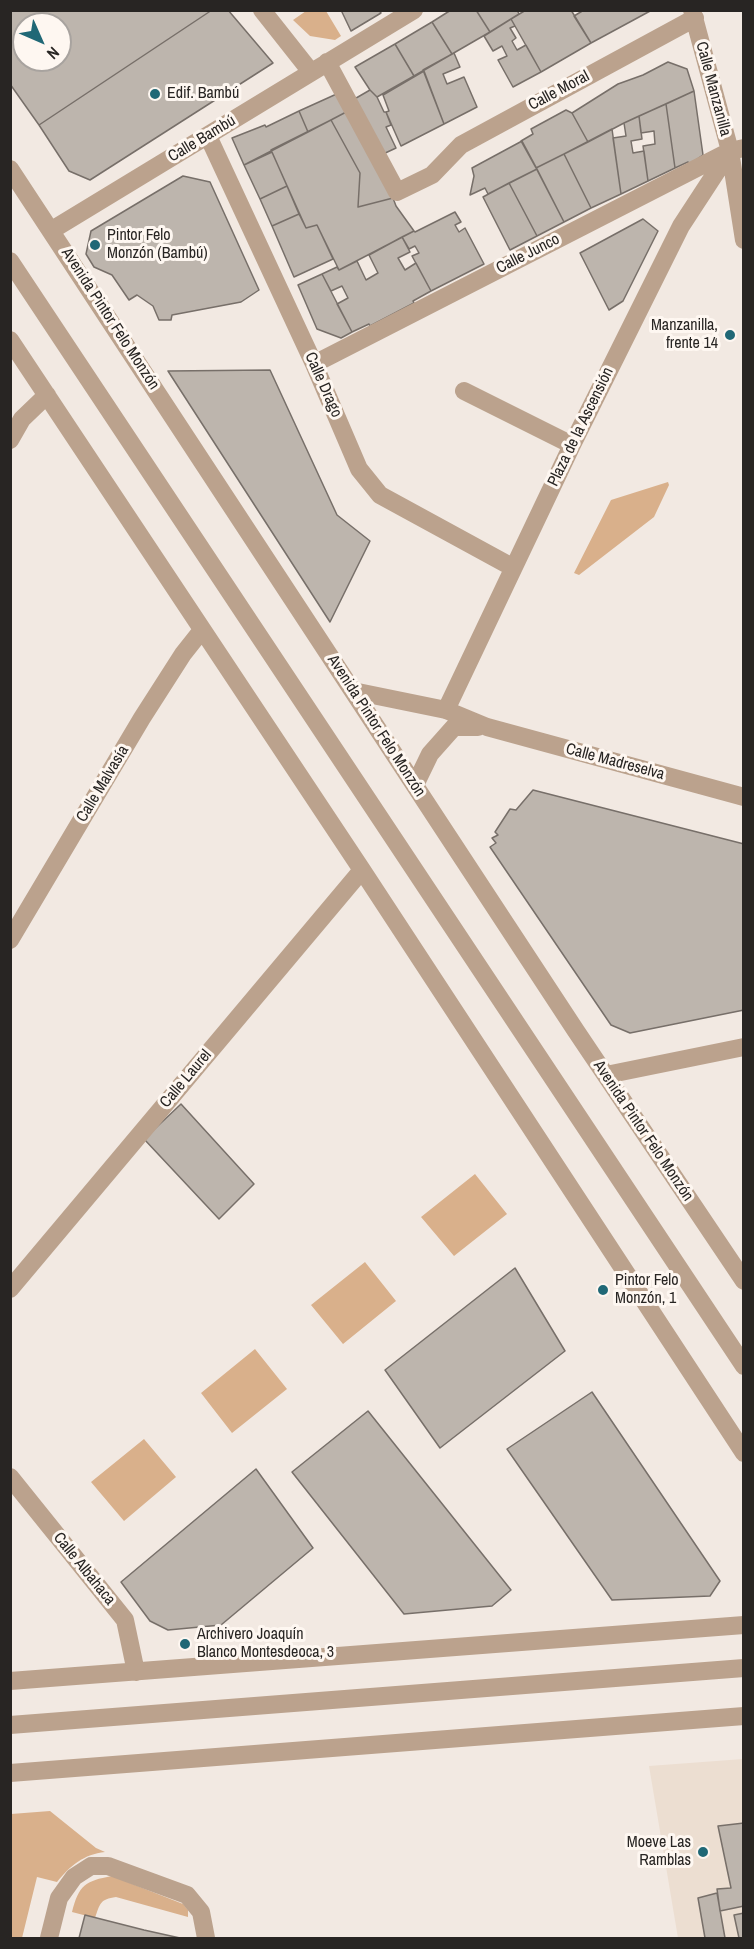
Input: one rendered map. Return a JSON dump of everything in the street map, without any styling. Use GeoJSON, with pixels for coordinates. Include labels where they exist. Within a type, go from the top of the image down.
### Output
{"type":"FeatureCollection","features":[{"type":"Feature","properties":{"kind":"street"},"geometry":{"type":"LineString","coordinates":[[262,10],[311,72]]}},
{"type":"Feature","properties":{"kind":"street","name":"Calle Bambú"},"geometry":{"type":"LineString","coordinates":[[52,230],[414,10]]}},
{"type":"Feature","properties":{"kind":"street","name":"Calle Moral"},"geometry":{"type":"LineString","coordinates":[[327,62],[397,192],[432,175],[461,144],[694,14]]}},
{"type":"Feature","properties":{"kind":"street","name":"Calle Manzanilla"},"geometry":{"type":"LineString","coordinates":[[694,14],[736,150],[744,240]]}},
{"type":"Feature","properties":{"kind":"street","name":"Calle Drago"},"geometry":{"type":"LineString","coordinates":[[208,136],[360,469],[380,495],[512,567]]}},
{"type":"Feature","properties":{"kind":"street","name":"Calle Junco"},"geometry":{"type":"LineString","coordinates":[[314,364],[736,150]]}},
{"type":"Feature","properties":{"kind":"street","name":"Plaza de la Ascensión"},"geometry":{"type":"LineString","coordinates":[[446,710],[512,567],[681,226],[736,150]]}},
{"type":"Feature","properties":{"kind":"street","name":"Avenida Pintor Felo Monzón"},"geometry":{"type":"LineString","coordinates":[[10,169],[744,1281]]}},
{"type":"Feature","properties":{"kind":"street"},"geometry":{"type":"LineString","coordinates":[[10,261],[744,1366]]}},
{"type":"Feature","properties":{"kind":"street"},"geometry":{"type":"LineString","coordinates":[[10,340],[362,870],[744,1453]]}},
{"type":"Feature","properties":{"kind":"street"},"geometry":{"type":"LineString","coordinates":[[464,391],[572,445]]}},
{"type":"Feature","properties":{"kind":"street"},"geometry":{"type":"LineString","coordinates":[[10,440],[22,419],[47,395]]}},
{"type":"Feature","properties":{"kind":"street","name":"Calle Malvasía"},"geometry":{"type":"LineString","coordinates":[[10,940],[142,717],[183,654],[202,630]]}},
{"type":"Feature","properties":{"kind":"street","name":"Calle Madreselva"},"geometry":{"type":"LineString","coordinates":[[353,691],[446,710],[487,727],[744,797]]}},
{"type":"Feature","properties":{"kind":"street","name":"Calle Madreselva"},"geometry":{"type":"LineString","coordinates":[[415,785],[430,754],[454,727],[487,727]]}},
{"type":"Feature","properties":{"kind":"street","name":"Calle Laurel"},"geometry":{"type":"LineString","coordinates":[[10,1289],[362,870]]}},
{"type":"Feature","properties":{"kind":"street"},"geometry":{"type":"LineString","coordinates":[[606,1075],[744,1047]]}},
{"type":"Feature","properties":{"kind":"street","name":"Calle Albahaca"},"geometry":{"type":"LineString","coordinates":[[10,1477],[125,1620],[136,1672]]}},
{"type":"Feature","properties":{"kind":"street"},"geometry":{"type":"LineString","coordinates":[[10,1681],[744,1625]]}},
{"type":"Feature","properties":{"kind":"street"},"geometry":{"type":"LineString","coordinates":[[10,1725],[744,1668]]}},
{"type":"Feature","properties":{"kind":"street"},"geometry":{"type":"LineString","coordinates":[[10,1773],[744,1716]]}},
{"type":"Feature","properties":{"kind":"street"},"geometry":{"type":"LineString","coordinates":[[50,1938],[59,1898],[74,1877],[92,1866],[108,1866],[187,1895],[201,1912],[206,1938]]}},
{"type":"Feature","properties":{"kind":"shaded area"},"geometry":{"type":"Polygon","coordinates":[[[306,11],[326,11],[341,36],[335,40],[310,36],[293,20],[306,11]]]}},
{"type":"Feature","properties":{"kind":"shaded area"},"geometry":{"type":"Polygon","coordinates":[[[668,482],[669,485],[654,517],[579,575],[574,573],[611,500],[668,482]]]}},
{"type":"Feature","properties":{"kind":"shaded area"},"geometry":{"type":"Polygon","coordinates":[[[475,1174],[507,1214],[454,1256],[421,1217],[475,1174]]]}},
{"type":"Feature","properties":{"kind":"shaded area"},"geometry":{"type":"Polygon","coordinates":[[[365,1262],[396,1301],[343,1344],[311,1305],[365,1262]]]}},
{"type":"Feature","properties":{"kind":"shaded area"},"geometry":{"type":"Polygon","coordinates":[[[255,1349],[287,1389],[232,1433],[201,1393],[255,1349]]]}},
{"type":"Feature","properties":{"kind":"shaded area"},"geometry":{"type":"Polygon","coordinates":[[[144,1439],[176,1477],[124,1521],[91,1482],[144,1439]]]}},
{"type":"Feature","properties":{"kind":"shaded area","name":"Moeve Las Ramblas"},"geometry":{"type":"Polygon","coordinates":[[[743,1759],[743,1938],[678,1938],[649,1766],[743,1759]]]}},
{"type":"Feature","properties":{"kind":"shaded area"},"geometry":{"type":"Polygon","coordinates":[[[50,1811],[96,1848],[105,1852],[90,1855],[78,1862],[57,1882],[37,1877],[22,1938],[11,1938],[11,1814],[50,1811]]]}},
{"type":"Feature","properties":{"kind":"shaded area"},"geometry":{"type":"Polygon","coordinates":[[[112,1876],[183,1904],[188,1910],[188,1917],[116,1897],[101,1903],[95,1918],[72,1912],[77,1896],[84,1886],[89,1882],[112,1876]]]}},
{"type":"Feature","properties":{"kind":"building"},"geometry":{"type":"Polygon","coordinates":[[[10,10],[212,10],[39,125],[10,84],[10,10]]]}},
{"type":"Feature","properties":{"kind":"building","name":"Edif. Bambú"},"geometry":{"type":"Polygon","coordinates":[[[212,10],[228,10],[273,63],[90,180],[69,171],[39,125],[212,10]]]}},
{"type":"Feature","properties":{"kind":"building"},"geometry":{"type":"Polygon","coordinates":[[[341,10],[379,10],[381,13],[351,31],[341,10]]]}},
{"type":"Feature","properties":{"kind":"building"},"geometry":{"type":"Polygon","coordinates":[[[451,10],[476,10],[490,32],[452,54],[432,22],[451,10]]]}},
{"type":"Feature","properties":{"kind":"building"},"geometry":{"type":"Polygon","coordinates":[[[476,10],[517,10],[519,14],[490,32],[476,10]]]}},
{"type":"Feature","properties":{"kind":"building"},"geometry":{"type":"Polygon","coordinates":[[[526,10],[571,10],[591,43],[541,72],[511,19],[526,10]]]}},
{"type":"Feature","properties":{"kind":"building"},"geometry":{"type":"Polygon","coordinates":[[[584,10],[652,10],[591,43],[574,16],[584,10]]]}},
{"type":"Feature","properties":{"kind":"building"},"geometry":{"type":"Polygon","coordinates":[[[511,19],[515,26],[510,28],[516,38],[512,41],[517,50],[526,45],[541,72],[513,87],[498,60],[507,56],[502,46],[493,51],[484,36],[511,19]]]}},
{"type":"Feature","properties":{"kind":"building"},"geometry":{"type":"Polygon","coordinates":[[[432,22],[452,54],[414,76],[395,44],[432,22]]]}},
{"type":"Feature","properties":{"kind":"building"},"geometry":{"type":"Polygon","coordinates":[[[395,44],[414,76],[377,97],[355,67],[395,44]]]}},
{"type":"Feature","properties":{"kind":"building"},"geometry":{"type":"Polygon","coordinates":[[[454,53],[460,67],[443,74],[447,84],[464,77],[477,107],[444,124],[423,70],[454,53]]]}},
{"type":"Feature","properties":{"kind":"building"},"geometry":{"type":"Polygon","coordinates":[[[668,62],[687,69],[694,91],[588,142],[572,113],[618,84],[643,75],[668,62]]]}},
{"type":"Feature","properties":{"kind":"building"},"geometry":{"type":"Polygon","coordinates":[[[424,71],[444,124],[401,146],[386,112],[389,111],[383,95],[424,71]]]}},
{"type":"Feature","properties":{"kind":"building"},"geometry":{"type":"Polygon","coordinates":[[[370,90],[386,112],[391,125],[386,127],[396,148],[381,155],[351,101],[370,90]]]}},
{"type":"Feature","properties":{"kind":"building"},"geometry":{"type":"Polygon","coordinates":[[[694,91],[703,155],[690,164],[688,162],[675,168],[666,104],[694,91]]]}},
{"type":"Feature","properties":{"kind":"building"},"geometry":{"type":"Polygon","coordinates":[[[341,92],[350,110],[308,132],[299,111],[341,92]]]}},
{"type":"Feature","properties":{"kind":"building"},"geometry":{"type":"Polygon","coordinates":[[[666,104],[675,168],[648,181],[643,146],[655,144],[654,131],[641,133],[639,116],[666,104]]]}},
{"type":"Feature","properties":{"kind":"building"},"geometry":{"type":"Polygon","coordinates":[[[350,110],[393,198],[358,207],[360,173],[331,120],[350,110]]]}},
{"type":"Feature","properties":{"kind":"building"},"geometry":{"type":"Polygon","coordinates":[[[566,110],[572,113],[588,142],[536,168],[521,141],[533,134],[531,129],[566,110]]]}},
{"type":"Feature","properties":{"kind":"building"},"geometry":{"type":"Polygon","coordinates":[[[299,111],[308,132],[244,165],[232,138],[265,125],[266,127],[299,111]]]}},
{"type":"Feature","properties":{"kind":"building"},"geometry":{"type":"Polygon","coordinates":[[[639,116],[642,139],[631,141],[633,153],[644,151],[648,181],[621,194],[613,138],[626,136],[624,123],[639,116]]]}},
{"type":"Feature","properties":{"kind":"building"},"geometry":{"type":"Polygon","coordinates":[[[331,120],[360,173],[358,207],[393,198],[414,231],[339,270],[317,225],[306,228],[271,150],[331,120]]]}},
{"type":"Feature","properties":{"kind":"building"},"geometry":{"type":"Polygon","coordinates":[[[612,129],[621,194],[591,208],[564,154],[612,129]]]}},
{"type":"Feature","properties":{"kind":"building"},"geometry":{"type":"Polygon","coordinates":[[[522,141],[537,169],[488,194],[485,188],[470,195],[474,176],[472,168],[522,141]]]}},
{"type":"Feature","properties":{"kind":"building"},"geometry":{"type":"Polygon","coordinates":[[[272,152],[287,186],[260,199],[244,165],[272,152]]]}},
{"type":"Feature","properties":{"kind":"building"},"geometry":{"type":"Polygon","coordinates":[[[564,154],[591,208],[564,222],[536,168],[564,154]]]}},
{"type":"Feature","properties":{"kind":"building"},"geometry":{"type":"Polygon","coordinates":[[[537,169],[564,222],[537,236],[509,183],[537,169]]]}},
{"type":"Feature","properties":{"kind":"building"},"geometry":{"type":"Polygon","coordinates":[[[183,176],[210,182],[259,290],[241,302],[172,315],[171,320],[159,320],[153,306],[137,295],[129,300],[112,275],[94,267],[86,254],[91,231],[183,176]]]}},
{"type":"Feature","properties":{"kind":"building"},"geometry":{"type":"Polygon","coordinates":[[[509,183],[537,236],[510,250],[483,197],[509,183]]]}},
{"type":"Feature","properties":{"kind":"building"},"geometry":{"type":"Polygon","coordinates":[[[287,186],[299,214],[272,226],[260,199],[287,186]]]}},
{"type":"Feature","properties":{"kind":"building"},"geometry":{"type":"Polygon","coordinates":[[[455,212],[461,222],[455,225],[459,232],[465,228],[484,264],[431,291],[412,256],[419,253],[415,246],[409,249],[402,237],[455,212]]]}},
{"type":"Feature","properties":{"kind":"building"},"geometry":{"type":"Polygon","coordinates":[[[299,214],[306,228],[317,225],[333,259],[294,277],[272,226],[299,214]]]}},
{"type":"Feature","properties":{"kind":"building"},"geometry":{"type":"Polygon","coordinates":[[[643,219],[658,231],[623,301],[609,310],[580,253],[643,219]]]}},
{"type":"Feature","properties":{"kind":"building"},"geometry":{"type":"Polygon","coordinates":[[[402,237],[410,252],[398,258],[405,270],[416,263],[431,291],[413,301],[414,303],[370,326],[369,324],[352,332],[337,304],[348,298],[342,286],[331,291],[322,274],[337,267],[339,270],[357,261],[366,280],[378,273],[369,255],[402,237]]]}},
{"type":"Feature","properties":{"kind":"building"},"geometry":{"type":"Polygon","coordinates":[[[322,274],[352,332],[341,338],[317,329],[298,285],[322,274]]]}},
{"type":"Feature","properties":{"kind":"building"},"geometry":{"type":"Polygon","coordinates":[[[270,370],[337,515],[370,541],[330,622],[168,371],[270,370]]]}},
{"type":"Feature","properties":{"kind":"building"},"geometry":{"type":"Polygon","coordinates":[[[533,790],[744,844],[744,1010],[630,1033],[611,1025],[490,847],[496,843],[492,838],[498,835],[495,832],[510,809],[516,810],[533,790]]]}},
{"type":"Feature","properties":{"kind":"building"},"geometry":{"type":"Polygon","coordinates":[[[181,1104],[254,1184],[219,1219],[144,1139],[181,1104]]]}},
{"type":"Feature","properties":{"kind":"building"},"geometry":{"type":"Polygon","coordinates":[[[515,1268],[565,1351],[440,1448],[385,1370],[515,1268]]]}},
{"type":"Feature","properties":{"kind":"building"},"geometry":{"type":"Polygon","coordinates":[[[592,1392],[720,1581],[710,1596],[612,1600],[507,1449],[592,1392]]]}},
{"type":"Feature","properties":{"kind":"building"},"geometry":{"type":"Polygon","coordinates":[[[368,1411],[511,1590],[492,1606],[404,1614],[292,1472],[368,1411]]]}},
{"type":"Feature","properties":{"kind":"building"},"geometry":{"type":"Polygon","coordinates":[[[256,1469],[313,1548],[221,1625],[168,1630],[150,1621],[121,1582],[256,1469]]]}},
{"type":"Feature","properties":{"kind":"building"},"geometry":{"type":"Polygon","coordinates":[[[744,1823],[744,1906],[720,1911],[717,1889],[731,1888],[718,1826],[744,1823]]]}},
{"type":"Feature","properties":{"kind":"building"},"geometry":{"type":"Polygon","coordinates":[[[717,1893],[725,1938],[705,1938],[698,1898],[717,1893]]]}},
{"type":"Feature","properties":{"kind":"building"},"geometry":{"type":"Polygon","coordinates":[[[744,1913],[744,1938],[739,1938],[734,1915],[744,1913]]]}},
{"type":"Feature","properties":{"kind":"building"},"geometry":{"type":"Polygon","coordinates":[[[85,1915],[144,1930],[180,1938],[79,1938],[85,1915]]]}},
{"type":"Feature","properties":{"kind":"place","name":"Edif. Bambú"},"geometry":{"type":"Point","coordinates":[155,94]}},
{"type":"Feature","properties":{"kind":"place","name":"Pintor Felo Monzón (Bambú)"},"geometry":{"type":"Point","coordinates":[95,245]}},
{"type":"Feature","properties":{"kind":"place","name":"Manzanilla, frente 14"},"geometry":{"type":"Point","coordinates":[730,335]}},
{"type":"Feature","properties":{"kind":"place","name":"Pintor Felo Monzón, 1"},"geometry":{"type":"Point","coordinates":[603,1290]}},
{"type":"Feature","properties":{"kind":"place","name":"Archivero Joaquín Blanco Montesdeoca, 3"},"geometry":{"type":"Point","coordinates":[185,1644]}},
{"type":"Feature","properties":{"kind":"place","name":"Moeve Las Ramblas"},"geometry":{"type":"Point","coordinates":[703,1852]}}]}
